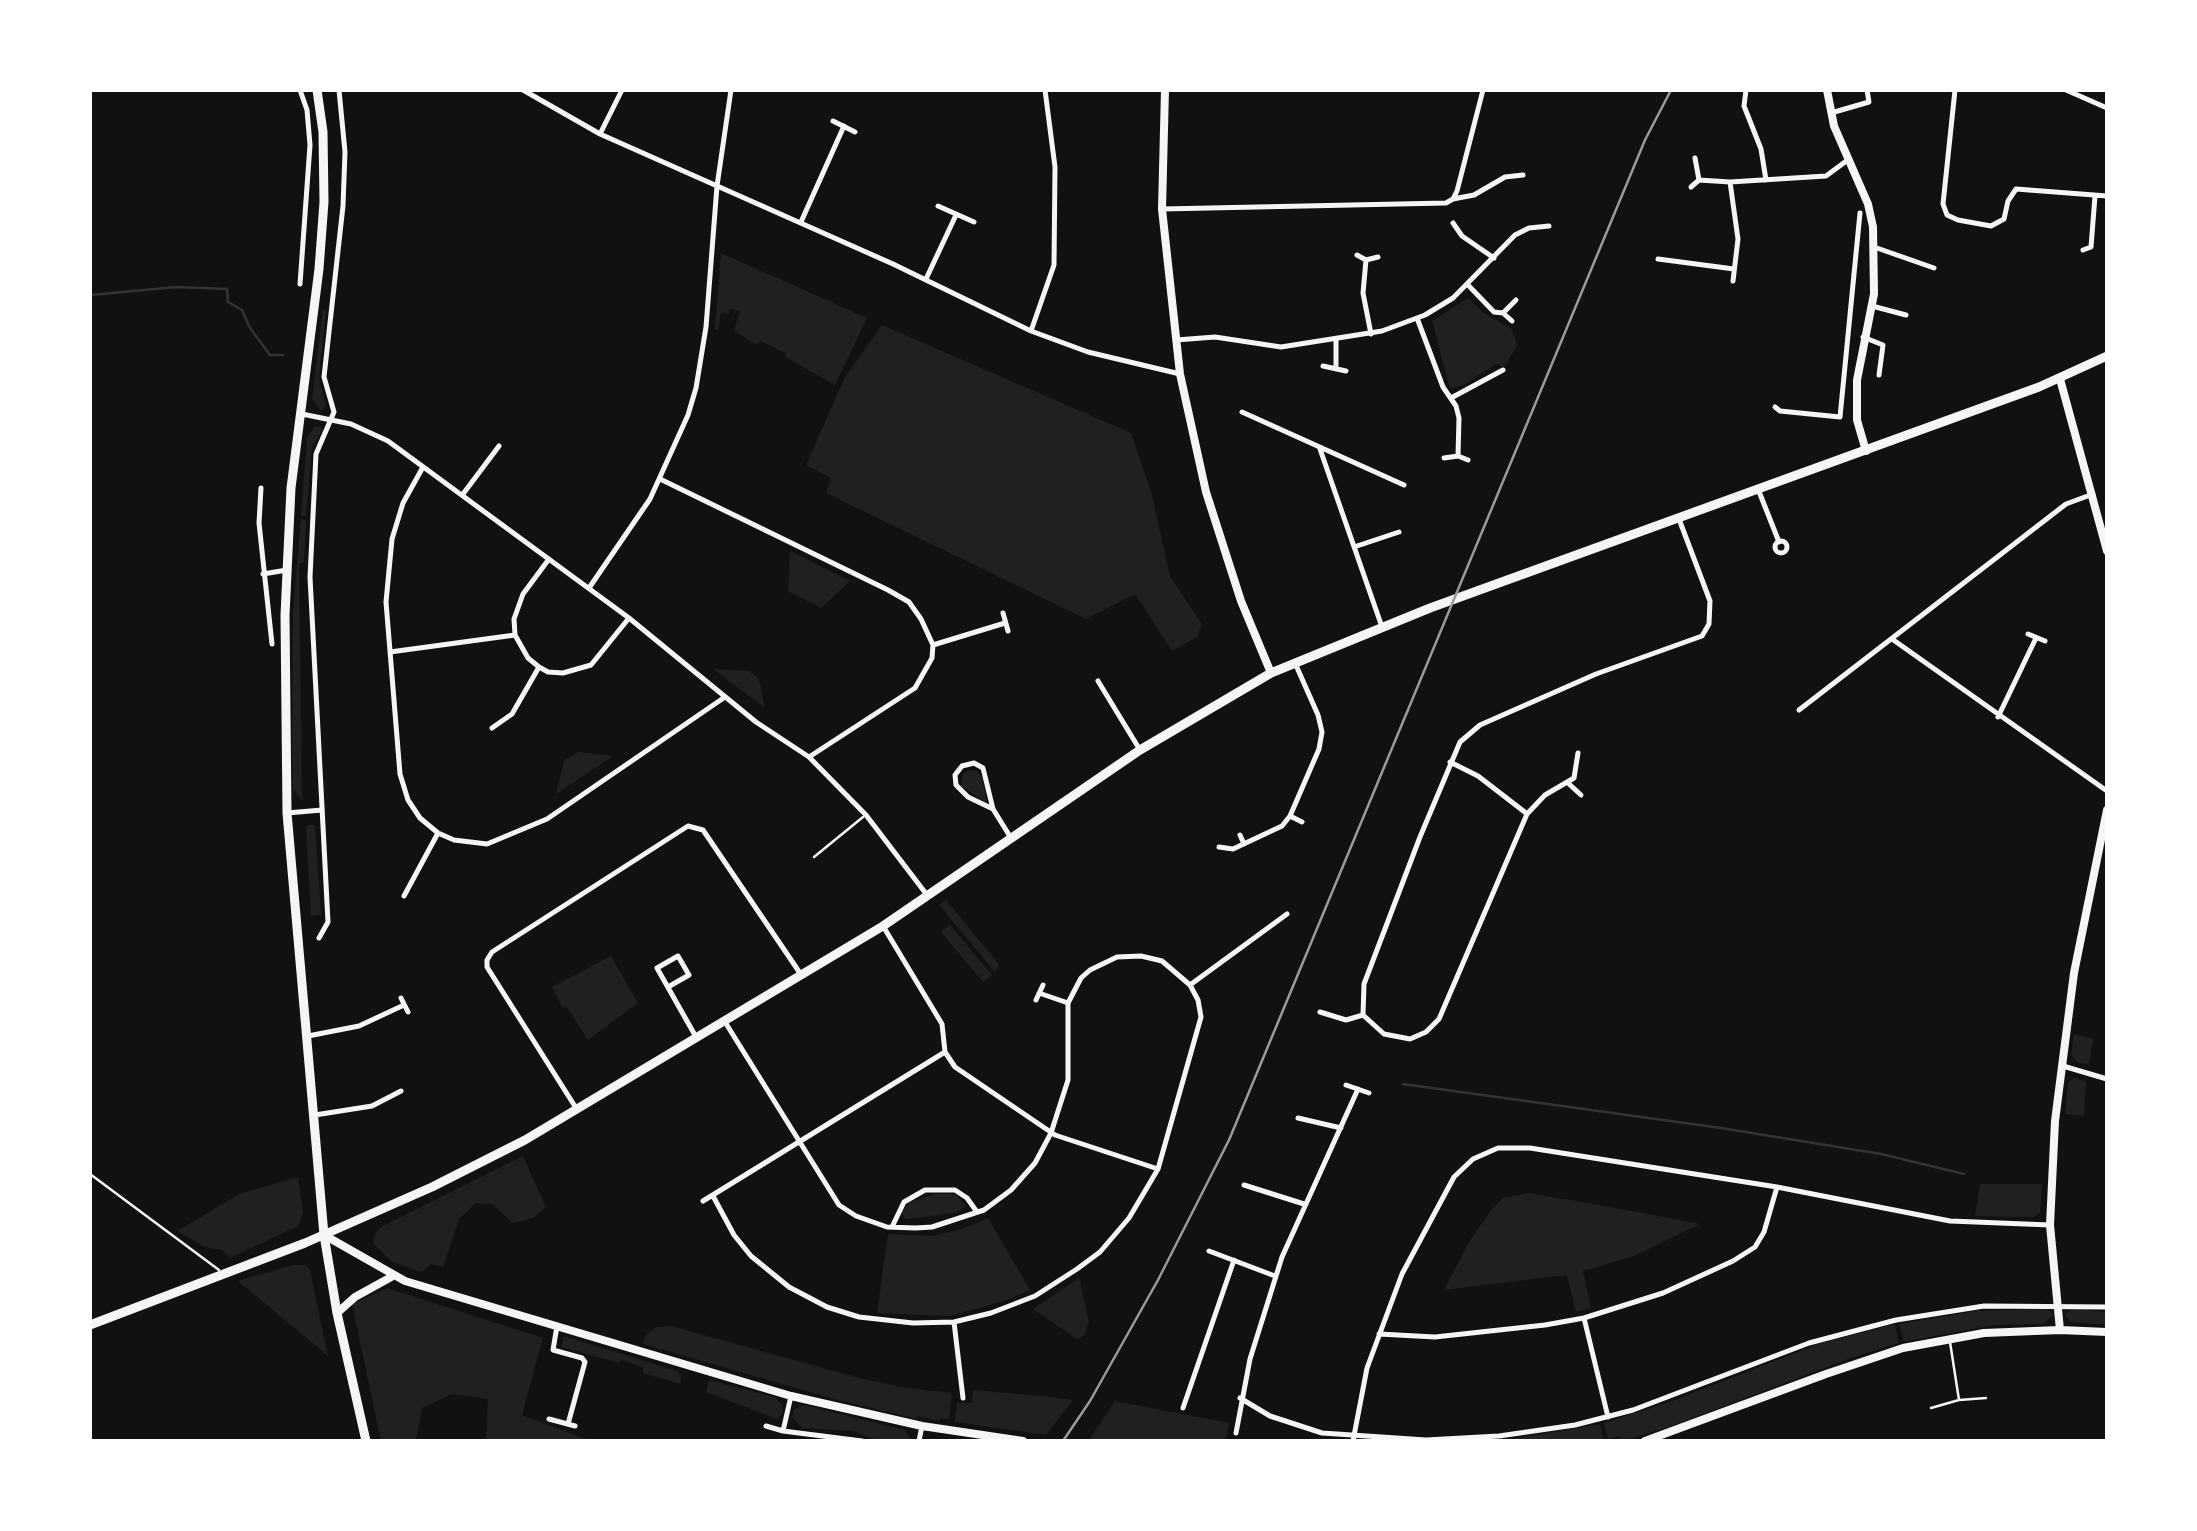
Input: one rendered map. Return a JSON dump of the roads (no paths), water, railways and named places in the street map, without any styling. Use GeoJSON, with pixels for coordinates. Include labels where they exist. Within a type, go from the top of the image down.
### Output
{"type":"FeatureCollection","features":[{"type":"Feature","properties":{"kind":"main road"},"geometry":{"type":"LineString","coordinates":[[318,90],[324,202],[299,414],[286,570],[287,812],[324,1235],[366,1441]]}},
{"type":"Feature","properties":{"kind":"main road"},"geometry":{"type":"LineString","coordinates":[[90,1325],[324,1235],[472,1168],[578,1110],[883,926],[1140,750],[1271,673],[1430,608],[2060,379],[2107,356]]}},
{"type":"Feature","properties":{"kind":"street"},"geometry":{"type":"LineString","coordinates":[[300,90],[310,145],[300,284]]}},
{"type":"Feature","properties":{"kind":"street"},"geometry":{"type":"LineString","coordinates":[[319,938],[328,922],[310,577],[316,454],[333,419],[324,378],[343,206],[345,152],[338,90]]}},
{"type":"Feature","properties":{"kind":"street"},"geometry":{"type":"LineString","coordinates":[[522,90],[600,134],[801,222],[1030,331],[1088,352],[1180,374]]}},
{"type":"Feature","properties":{"kind":"street"},"geometry":{"type":"LineString","coordinates":[[600,134],[622,90]]}},
{"type":"Feature","properties":{"kind":"street"},"geometry":{"type":"LineString","coordinates":[[589,588],[650,499],[696,388],[731,90]]}},
{"type":"Feature","properties":{"kind":"street"},"geometry":{"type":"LineString","coordinates":[[1030,331],[1054,265],[1056,181],[1045,90]]}},
{"type":"Feature","properties":{"kind":"street"},"geometry":{"type":"LineString","coordinates":[[1165,90],[1162,209],[1180,374],[1206,492],[1271,673]]}},
{"type":"Feature","properties":{"kind":"street"},"geometry":{"type":"LineString","coordinates":[[1453,199],[1483,90]]}},
{"type":"Feature","properties":{"kind":"street"},"geometry":{"type":"LineString","coordinates":[[1746,90],[1744,106],[1761,149],[1766,180]]}},
{"type":"Feature","properties":{"kind":"street"},"geometry":{"type":"LineString","coordinates":[[1827,90],[1830,113],[1868,204],[1874,247],[1872,306],[1856,392],[1857,420],[1866,451]]}},
{"type":"Feature","properties":{"kind":"street"},"geometry":{"type":"LineString","coordinates":[[1830,113],[1869,102],[1867,90]]}},
{"type":"Feature","properties":{"kind":"street"},"geometry":{"type":"LineString","coordinates":[[1955,90],[1943,204],[1948,215],[1991,226],[2004,219],[2016,189],[2107,196]]}},
{"type":"Feature","properties":{"kind":"street"},"geometry":{"type":"LineString","coordinates":[[2066,90],[2107,108]]}},
{"type":"Feature","properties":{"kind":"street"},"geometry":{"type":"LineString","coordinates":[[833,121],[855,132]]}},
{"type":"Feature","properties":{"kind":"street"},"geometry":{"type":"LineString","coordinates":[[801,222],[844,126]]}},
{"type":"Feature","properties":{"kind":"street"},"geometry":{"type":"LineString","coordinates":[[1695,158],[1699,180]]}},
{"type":"Feature","properties":{"kind":"street"},"geometry":{"type":"LineString","coordinates":[[1690,187],[1699,180],[1826,176],[1849,159]]}},
{"type":"Feature","properties":{"kind":"street"},"geometry":{"type":"LineString","coordinates":[[1162,209],[1438,205],[1523,174]]}},
{"type":"Feature","properties":{"kind":"street"},"geometry":{"type":"LineString","coordinates":[[1730,182],[1738,239],[1733,281]]}},
{"type":"Feature","properties":{"kind":"street"},"geometry":{"type":"LineString","coordinates":[[2083,250],[2090,247],[2095,196]]}},
{"type":"Feature","properties":{"kind":"street"},"geometry":{"type":"LineString","coordinates":[[938,206],[974,222]]}},
{"type":"Feature","properties":{"kind":"street"},"geometry":{"type":"LineString","coordinates":[[1775,410],[1840,416],[1860,213]]}},
{"type":"Feature","properties":{"kind":"street"},"geometry":{"type":"LineString","coordinates":[[926,280],[956,214]]}},
{"type":"Feature","properties":{"kind":"street"},"geometry":{"type":"LineString","coordinates":[[1453,223],[1462,236],[1494,258]]}},
{"type":"Feature","properties":{"kind":"street"},"geometry":{"type":"LineString","coordinates":[[1174,340],[1215,336],[1281,347],[1371,334],[1417,318],[1454,298],[1515,235],[1529,228],[1549,226]]}},
{"type":"Feature","properties":{"kind":"street"},"geometry":{"type":"LineString","coordinates":[[1455,244],[1462,236]]}},
{"type":"Feature","properties":{"kind":"street"},"geometry":{"type":"LineString","coordinates":[[1874,247],[1934,268]]}},
{"type":"Feature","properties":{"kind":"street"},"geometry":{"type":"LineString","coordinates":[[1357,255],[1366,260],[1378,256]]}},
{"type":"Feature","properties":{"kind":"street"},"geometry":{"type":"LineString","coordinates":[[1856,256],[1874,260]]}},
{"type":"Feature","properties":{"kind":"street"},"geometry":{"type":"LineString","coordinates":[[1658,259],[1734,269]]}},
{"type":"Feature","properties":{"kind":"street"},"geometry":{"type":"LineString","coordinates":[[1366,260],[1364,293],[1371,334]]}},
{"type":"Feature","properties":{"kind":"street"},"geometry":{"type":"LineString","coordinates":[[1468,285],[1489,309],[1512,321]]}},
{"type":"Feature","properties":{"kind":"street"},"geometry":{"type":"LineString","coordinates":[[1502,313],[1516,300]]}},
{"type":"Feature","properties":{"kind":"street"},"geometry":{"type":"LineString","coordinates":[[1872,306],[1906,315]]}},
{"type":"Feature","properties":{"kind":"street"},"geometry":{"type":"LineString","coordinates":[[1417,318],[1459,418],[1458,456]]}},
{"type":"Feature","properties":{"kind":"street"},"geometry":{"type":"LineString","coordinates":[[1336,338],[1336,369]]}},
{"type":"Feature","properties":{"kind":"street"},"geometry":{"type":"LineString","coordinates":[[1863,338],[1883,344],[1879,375]]}},
{"type":"Feature","properties":{"kind":"street"},"geometry":{"type":"LineString","coordinates":[[1323,366],[1346,372]]}},
{"type":"Feature","properties":{"kind":"street"},"geometry":{"type":"LineString","coordinates":[[1451,398],[1503,370]]}},
{"type":"Feature","properties":{"kind":"street"},"geometry":{"type":"LineString","coordinates":[[2060,379],[2107,551]]}},
{"type":"Feature","properties":{"kind":"street"},"geometry":{"type":"LineString","coordinates":[[1480,381],[1486,391]]}},
{"type":"Feature","properties":{"kind":"street"},"geometry":{"type":"LineString","coordinates":[[1842,391],[1856,392]]}},
{"type":"Feature","properties":{"kind":"street"},"geometry":{"type":"LineString","coordinates":[[1242,412],[1404,485]]}},
{"type":"Feature","properties":{"kind":"street"},"geometry":{"type":"LineString","coordinates":[[299,414],[333,419],[371,432],[629,618],[725,697],[809,758],[866,815],[928,897]]}},
{"type":"Feature","properties":{"kind":"street"},"geometry":{"type":"LineString","coordinates":[[462,494],[499,446]]}},
{"type":"Feature","properties":{"kind":"street"},"geometry":{"type":"LineString","coordinates":[[1320,449],[1382,627]]}},
{"type":"Feature","properties":{"kind":"street"},"geometry":{"type":"LineString","coordinates":[[1444,458],[1458,456],[1468,460]]}},
{"type":"Feature","properties":{"kind":"street"},"geometry":{"type":"LineString","coordinates":[[423,467],[403,503],[392,539],[386,602],[400,774],[408,800],[438,834],[488,844],[547,819],[725,697]]}},
{"type":"Feature","properties":{"kind":"street"},"geometry":{"type":"LineString","coordinates":[[660,479],[909,602],[933,645],[932,658],[914,688],[809,758]]}},
{"type":"Feature","properties":{"kind":"street"},"geometry":{"type":"LineString","coordinates":[[262,488],[259,523],[272,644]]}},
{"type":"Feature","properties":{"kind":"street"},"geometry":{"type":"LineString","coordinates":[[1758,490],[1779,542]]}},
{"type":"Feature","properties":{"kind":"street"},"geometry":{"type":"LineString","coordinates":[[1799,710],[2066,504],[2093,494]]}},
{"type":"Feature","properties":{"kind":"street"},"geometry":{"type":"LineString","coordinates":[[1578,753],[1576,773],[1568,783],[1545,794],[1527,814],[1435,1024],[1419,1036],[1400,1040],[1384,1034],[1363,1015],[1364,984],[1460,742],[1480,725],[1596,674],[1702,636],[1709,624],[1710,601],[1679,519]]}},
{"type":"Feature","properties":{"kind":"street"},"geometry":{"type":"LineString","coordinates":[[1354,547],[1399,532]]}},
{"type":"Feature","properties":{"kind":"street"},"geometry":{"type":"LineString","coordinates":[[549,558],[523,594],[514,619],[515,635],[528,658],[538,666],[548,672],[563,672],[591,665],[629,618]]}},
{"type":"Feature","properties":{"kind":"street"},"geometry":{"type":"LineString","coordinates":[[263,574],[286,570]]}},
{"type":"Feature","properties":{"kind":"street"},"geometry":{"type":"LineString","coordinates":[[1003,614],[1008,631]]}},
{"type":"Feature","properties":{"kind":"street"},"geometry":{"type":"LineString","coordinates":[[933,645],[1005,623]]}},
{"type":"Feature","properties":{"kind":"street"},"geometry":{"type":"LineString","coordinates":[[2028,634],[2045,641]]}},
{"type":"Feature","properties":{"kind":"street"},"geometry":{"type":"LineString","coordinates":[[390,652],[515,635]]}},
{"type":"Feature","properties":{"kind":"street"},"geometry":{"type":"LineString","coordinates":[[1998,717],[2036,638]]}},
{"type":"Feature","properties":{"kind":"street"},"geometry":{"type":"LineString","coordinates":[[1892,639],[2107,791]]}},
{"type":"Feature","properties":{"kind":"street"},"geometry":{"type":"LineString","coordinates":[[1219,847],[1233,849],[1275,831],[1290,816],[1318,750],[1322,732],[1318,715],[1295,663]]}},
{"type":"Feature","properties":{"kind":"street"},"geometry":{"type":"LineString","coordinates":[[492,728],[512,714],[538,666]]}},
{"type":"Feature","properties":{"kind":"street"},"geometry":{"type":"LineString","coordinates":[[1098,681],[1140,750]]}},
{"type":"Feature","properties":{"kind":"street"},"geometry":{"type":"LineString","coordinates":[[994,809],[968,797],[956,786],[954,774],[962,766],[974,762],[983,768],[994,809],[1011,838]]}},
{"type":"Feature","properties":{"kind":"street"},"geometry":{"type":"LineString","coordinates":[[1450,762],[1478,776],[1527,814]]}},
{"type":"Feature","properties":{"kind":"street"},"geometry":{"type":"LineString","coordinates":[[1568,783],[1581,795]]}},
{"type":"Feature","properties":{"kind":"street"},"geometry":{"type":"LineString","coordinates":[[287,812],[322,810]]}},
{"type":"Feature","properties":{"kind":"street"},"geometry":{"type":"LineString","coordinates":[[2060,1330],[2050,1225],[2053,1136],[2078,949],[2107,810]]}},
{"type":"Feature","properties":{"kind":"street"},"geometry":{"type":"LineString","coordinates":[[1290,816],[1302,822]]}},
{"type":"Feature","properties":{"kind":"street"},"geometry":{"type":"LineString","coordinates":[[578,1110],[486,960],[492,952],[688,826],[703,830],[802,976]]}},
{"type":"Feature","properties":{"kind":"street"},"geometry":{"type":"LineString","coordinates":[[404,896],[438,834]]}},
{"type":"Feature","properties":{"kind":"street"},"geometry":{"type":"LineString","coordinates":[[1240,835],[1244,844]]}},
{"type":"Feature","properties":{"kind":"street"},"geometry":{"type":"LineString","coordinates":[[1190,985],[1279,925],[1287,914]]}},
{"type":"Feature","properties":{"kind":"street"},"geometry":{"type":"LineString","coordinates":[[883,926],[943,1026],[945,1052],[964,1074],[1051,1133],[1158,1169]]}},
{"type":"Feature","properties":{"kind":"street"},"geometry":{"type":"LineString","coordinates":[[668,987],[689,975],[678,956],[658,968],[668,987],[697,1039]]}},
{"type":"Feature","properties":{"kind":"street"},"geometry":{"type":"LineString","coordinates":[[713,1196],[734,1235],[751,1256],[799,1294],[827,1307],[874,1320],[954,1322],[1025,1301],[1077,1269],[1118,1232],[1158,1169],[1200,1029],[1200,1008],[1190,985],[1170,966],[1154,958],[1117,957],[1082,978],[1068,1003],[1070,1070],[1042,1152],[1020,1181],[978,1212],[932,1227],[892,1227],[856,1216],[839,1205],[725,1022]]}},
{"type":"Feature","properties":{"kind":"street"},"geometry":{"type":"LineString","coordinates":[[1043,985],[1037,996],[1068,1003]]}},
{"type":"Feature","properties":{"kind":"street"},"geometry":{"type":"LineString","coordinates":[[307,1037],[359,1026],[404,1005]]}},
{"type":"Feature","properties":{"kind":"street"},"geometry":{"type":"LineString","coordinates":[[1320,1012],[1346,1020],[1363,1015]]}},
{"type":"Feature","properties":{"kind":"street"},"geometry":{"type":"LineString","coordinates":[[703,1201],[945,1052]]}},
{"type":"Feature","properties":{"kind":"street"},"geometry":{"type":"LineString","coordinates":[[2060,1065],[2107,1079]]}},
{"type":"Feature","properties":{"kind":"street"},"geometry":{"type":"LineString","coordinates":[[1346,1086],[1369,1093]]}},
{"type":"Feature","properties":{"kind":"street"},"geometry":{"type":"LineString","coordinates":[[1236,1433],[1240,1398],[1276,1276],[1304,1204],[1358,1089]]}},
{"type":"Feature","properties":{"kind":"street"},"geometry":{"type":"LineString","coordinates":[[315,1115],[372,1106],[402,1091]]}},
{"type":"Feature","properties":{"kind":"street"},"geometry":{"type":"LineString","coordinates":[[1298,1118],[1341,1128]]}},
{"type":"Feature","properties":{"kind":"street"},"geometry":{"type":"LineString","coordinates":[[1354,1438],[1362,1386],[1402,1274],[1454,1177],[1472,1159],[1487,1152],[1530,1148],[1950,1220],[2050,1225]]}},
{"type":"Feature","properties":{"kind":"street"},"geometry":{"type":"LineString","coordinates":[[1244,1185],[1304,1204]]}},
{"type":"Feature","properties":{"kind":"street"},"geometry":{"type":"LineString","coordinates":[[1379,1334],[1482,1334],[1584,1318],[1674,1288],[1749,1252],[1764,1232],[1777,1188]]}},
{"type":"Feature","properties":{"kind":"street"},"geometry":{"type":"LineString","coordinates":[[892,1227],[904,1202],[925,1190],[955,1190],[978,1212]]}},
{"type":"Feature","properties":{"kind":"street"},"geometry":{"type":"LineString","coordinates":[[324,1235],[392,1276],[791,1396],[922,1426],[1023,1441]]}},
{"type":"Feature","properties":{"kind":"street"},"geometry":{"type":"LineString","coordinates":[[1209,1252],[1276,1276]]}},
{"type":"Feature","properties":{"kind":"street"},"geometry":{"type":"LineString","coordinates":[[1183,1408],[1234,1260]]}},
{"type":"Feature","properties":{"kind":"street"},"geometry":{"type":"LineString","coordinates":[[338,1313],[355,1297],[392,1276]]}},
{"type":"Feature","properties":{"kind":"street"},"geometry":{"type":"LineString","coordinates":[[1240,1398],[1270,1416],[1304,1429],[1354,1438],[1472,1439],[1537,1431],[1658,1403],[1850,1330],[1957,1309],[2107,1307]]}},
{"type":"Feature","properties":{"kind":"street"},"geometry":{"type":"LineString","coordinates":[[1584,1318],[1608,1417]]}},
{"type":"Feature","properties":{"kind":"street"},"geometry":{"type":"LineString","coordinates":[[954,1322],[963,1398]]}},
{"type":"Feature","properties":{"kind":"street"},"geometry":{"type":"LineString","coordinates":[[549,1419],[572,1425],[585,1362],[554,1350],[557,1326]]}},
{"type":"Feature","properties":{"kind":"street"},"geometry":{"type":"LineString","coordinates":[[1644,1441],[1870,1358],[1949,1338],[2060,1330],[2107,1332]]}},
{"type":"Feature","properties":{"kind":"street"},"geometry":{"type":"LineString","coordinates":[[784,1431],[791,1396]]}},
{"type":"Feature","properties":{"kind":"street"},"geometry":{"type":"LineString","coordinates":[[766,1426],[814,1438],[862,1441]]}},
{"type":"Feature","properties":{"kind":"street"},"geometry":{"type":"LineString","coordinates":[[919,1441],[922,1426]]}},
{"type":"Feature","properties":{"kind":"lane"},"geometry":{"type":"LineString","coordinates":[[814,857],[866,815]]}},
{"type":"Feature","properties":{"kind":"lane"},"geometry":{"type":"LineString","coordinates":[[90,1174],[224,1274]]}},
{"type":"Feature","properties":{"kind":"lane"},"geometry":{"type":"LineString","coordinates":[[1949,1338],[1958,1400]]}},
{"type":"Feature","properties":{"kind":"lane"},"geometry":{"type":"LineString","coordinates":[[1931,1408],[1958,1400],[1986,1398]]}},
{"type":"Feature","properties":{"kind":"waterway"},"geometry":{"type":"LineString","coordinates":[[90,295],[176,287],[227,289],[228,302],[242,310],[270,355],[283,355]]}},
{"type":"Feature","properties":{"kind":"waterway"},"geometry":{"type":"LineString","coordinates":[[1403,1084],[1721,1128],[1881,1154],[1964,1174]]}},
{"type":"Feature","properties":{"kind":"railway"},"geometry":{"type":"LineString","coordinates":[[1063,1441],[1158,1280],[1229,1140],[1645,140],[1671,90]]}}]}
